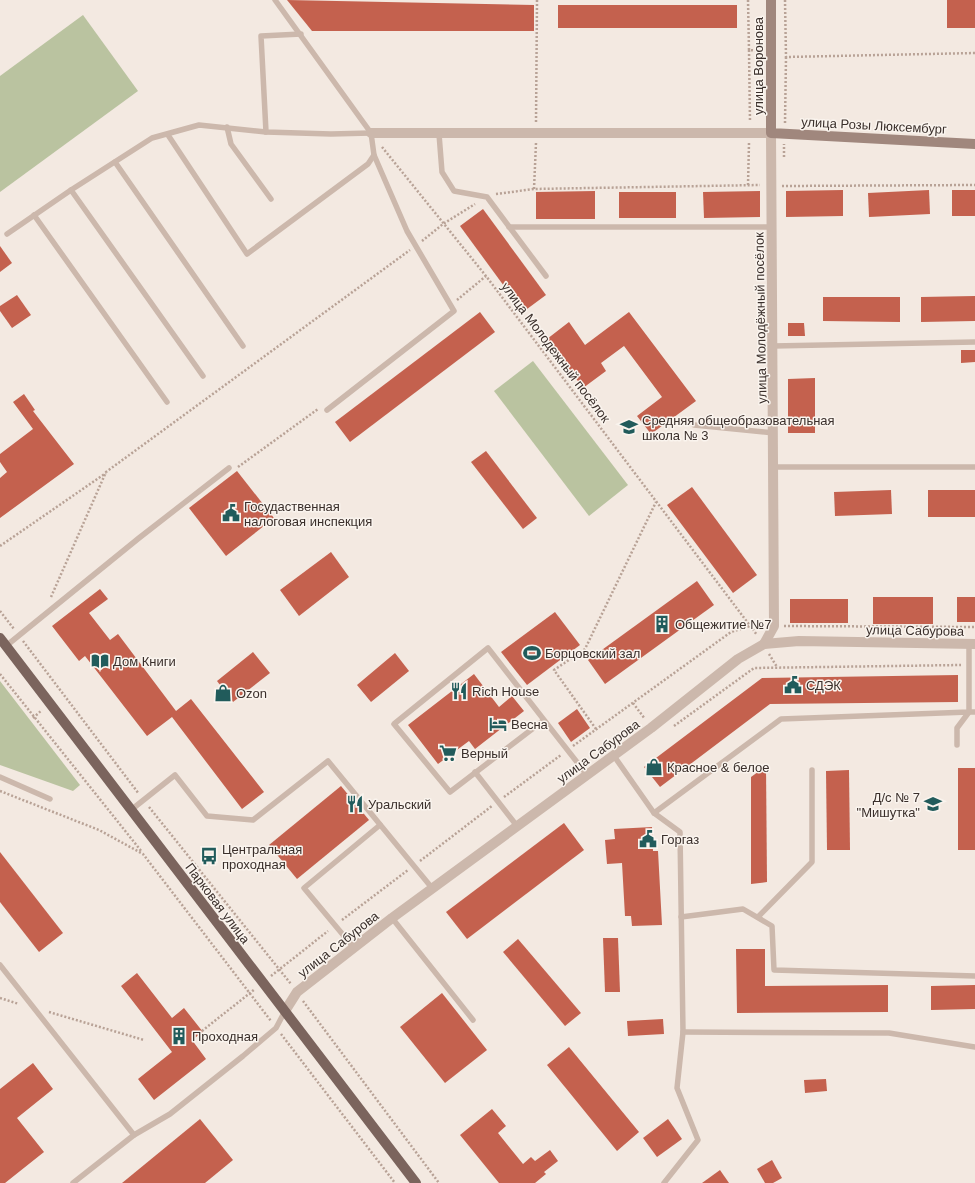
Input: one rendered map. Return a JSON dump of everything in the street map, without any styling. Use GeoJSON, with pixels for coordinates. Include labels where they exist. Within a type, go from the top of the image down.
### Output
{"type":"FeatureCollection","features":[{"type":"Feature","properties":{"kind":"main road","name":"Парковая улица"},"geometry":{"type":"LineString","coordinates":[[3,642],[416,1183]]}},
{"type":"Feature","properties":{"kind":"street","name":"улица Воронова"},"geometry":{"type":"LineString","coordinates":[[771,0],[772,132]]}},
{"type":"Feature","properties":{"kind":"street"},"geometry":{"type":"LineString","coordinates":[[371,133],[772,132]]}},
{"type":"Feature","properties":{"kind":"street","name":"улица Розы Люксембург"},"geometry":{"type":"LineString","coordinates":[[772,132],[975,144]]}},
{"type":"Feature","properties":{"kind":"street","name":"улица Молодёжный посёлок"},"geometry":{"type":"LineString","coordinates":[[764,644],[774,626],[774,432],[770,186],[772,132]]}},
{"type":"Feature","properties":{"kind":"street","name":"улица Сабурова"},"geometry":{"type":"LineString","coordinates":[[285,1011],[297,992],[392,918],[614,756],[738,659],[764,644],[799,641],[972,644]]}},
{"type":"Feature","properties":{"kind":"lane"},"geometry":{"type":"LineString","coordinates":[[275,0],[371,133],[374,155],[415,246],[454,310],[327,410]]}},
{"type":"Feature","properties":{"kind":"lane"},"geometry":{"type":"LineString","coordinates":[[266,132],[261,36],[301,34]]}},
{"type":"Feature","properties":{"kind":"lane"},"geometry":{"type":"LineString","coordinates":[[7,234],[71,190],[152,138],[199,125],[266,132],[331,134],[371,133]]}},
{"type":"Feature","properties":{"kind":"lane"},"geometry":{"type":"LineString","coordinates":[[227,127],[231,144],[271,199]]}},
{"type":"Feature","properties":{"kind":"lane"},"geometry":{"type":"LineString","coordinates":[[168,134],[247,254],[368,164],[374,155]]}},
{"type":"Feature","properties":{"kind":"lane"},"geometry":{"type":"LineString","coordinates":[[439,134],[442,172],[454,191],[487,197],[546,276]]}},
{"type":"Feature","properties":{"kind":"lane"},"geometry":{"type":"LineString","coordinates":[[114,162],[243,346]]}},
{"type":"Feature","properties":{"kind":"lane"},"geometry":{"type":"LineString","coordinates":[[71,190],[203,376]]}},
{"type":"Feature","properties":{"kind":"lane"},"geometry":{"type":"LineString","coordinates":[[34,215],[167,402]]}},
{"type":"Feature","properties":{"kind":"lane"},"geometry":{"type":"LineString","coordinates":[[509,227],[771,227]]}},
{"type":"Feature","properties":{"kind":"lane"},"geometry":{"type":"LineString","coordinates":[[773,346],[975,342]]}},
{"type":"Feature","properties":{"kind":"lane"},"geometry":{"type":"LineString","coordinates":[[694,425],[774,432]]}},
{"type":"Feature","properties":{"kind":"lane"},"geometry":{"type":"LineString","coordinates":[[774,467],[975,467]]}},
{"type":"Feature","properties":{"kind":"lane"},"geometry":{"type":"LineString","coordinates":[[3,642],[20,638],[43,617],[139,538],[231,469]]}},
{"type":"Feature","properties":{"kind":"lane"},"geometry":{"type":"LineString","coordinates":[[957,745],[957,728],[972,712],[969,664],[972,644]]}},
{"type":"Feature","properties":{"kind":"lane"},"geometry":{"type":"LineString","coordinates":[[544,720],[450,792],[394,724],[488,648],[587,775]]}},
{"type":"Feature","properties":{"kind":"lane"},"geometry":{"type":"LineString","coordinates":[[654,813],[781,719],[972,712]]}},
{"type":"Feature","properties":{"kind":"lane"},"geometry":{"type":"LineString","coordinates":[[614,756],[654,813],[680,832],[683,1032],[677,1088],[698,1140],[664,1183]]}},
{"type":"Feature","properties":{"kind":"lane"},"geometry":{"type":"LineString","coordinates":[[131,810],[175,775],[207,816],[253,820],[328,761],[432,888]]}},
{"type":"Feature","properties":{"kind":"lane"},"geometry":{"type":"LineString","coordinates":[[758,918],[812,862],[812,770]]}},
{"type":"Feature","properties":{"kind":"lane"},"geometry":{"type":"LineString","coordinates":[[475,772],[517,826]]}},
{"type":"Feature","properties":{"kind":"lane"},"geometry":{"type":"LineString","coordinates":[[0,777],[50,799]]}},
{"type":"Feature","properties":{"kind":"lane"},"geometry":{"type":"LineString","coordinates":[[354,948],[304,888],[380,825]]}},
{"type":"Feature","properties":{"kind":"lane"},"geometry":{"type":"LineString","coordinates":[[681,917],[743,909],[772,926],[774,970],[975,976]]}},
{"type":"Feature","properties":{"kind":"lane"},"geometry":{"type":"LineString","coordinates":[[392,918],[473,1020]]}},
{"type":"Feature","properties":{"kind":"lane"},"geometry":{"type":"LineString","coordinates":[[0,965],[134,1135]]}},
{"type":"Feature","properties":{"kind":"lane"},"geometry":{"type":"LineString","coordinates":[[73,1183],[134,1135],[170,1114],[276,1028],[285,1011]]}},
{"type":"Feature","properties":{"kind":"lane"},"geometry":{"type":"LineString","coordinates":[[683,1032],[889,1034],[975,1047]]}},
{"type":"Feature","properties":{"kind":"path"},"geometry":{"type":"LineString","coordinates":[[534,189],[537,0]]}},
{"type":"Feature","properties":{"kind":"path"},"geometry":{"type":"LineString","coordinates":[[748,0],[750,132],[748,185]]}},
{"type":"Feature","properties":{"kind":"path"},"geometry":{"type":"LineString","coordinates":[[783,163],[786,57],[785,0]]}},
{"type":"Feature","properties":{"kind":"path"},"geometry":{"type":"LineString","coordinates":[[749,50],[786,50]]}},
{"type":"Feature","properties":{"kind":"path"},"geometry":{"type":"LineString","coordinates":[[786,57],[975,53]]}},
{"type":"Feature","properties":{"kind":"path","name":"улица Молодежный посёлок"},"geometry":{"type":"LineString","coordinates":[[371,133],[486,276],[764,644]]}},
{"type":"Feature","properties":{"kind":"path"},"geometry":{"type":"LineString","coordinates":[[782,178],[782,186]]}},
{"type":"Feature","properties":{"kind":"path"},"geometry":{"type":"LineString","coordinates":[[0,546],[106,472],[443,224],[487,197],[495,194],[534,189],[748,185],[975,185]]}},
{"type":"Feature","properties":{"kind":"path"},"geometry":{"type":"LineString","coordinates":[[450,305],[486,276]]}},
{"type":"Feature","properties":{"kind":"path"},"geometry":{"type":"LineString","coordinates":[[231,469],[323,405]]}},
{"type":"Feature","properties":{"kind":"path"},"geometry":{"type":"LineString","coordinates":[[43,617],[106,472]]}},
{"type":"Feature","properties":{"kind":"path"},"geometry":{"type":"LineString","coordinates":[[596,730],[554,670],[585,649],[656,502]]}},
{"type":"Feature","properties":{"kind":"path"},"geometry":{"type":"LineString","coordinates":[[0,611],[143,800],[297,992],[439,1183]]}},
{"type":"Feature","properties":{"kind":"path"},"geometry":{"type":"LineString","coordinates":[[20,638],[26,635]]}},
{"type":"Feature","properties":{"kind":"path"},"geometry":{"type":"LineString","coordinates":[[671,728],[754,668],[969,664]]}},
{"type":"Feature","properties":{"kind":"path"},"geometry":{"type":"LineString","coordinates":[[0,674],[143,854],[395,1183]]}},
{"type":"Feature","properties":{"kind":"path"},"geometry":{"type":"LineString","coordinates":[[0,791],[99,830],[143,854]]}},
{"type":"Feature","properties":{"kind":"path"},"geometry":{"type":"LineString","coordinates":[[0,998],[144,1040]]}},
{"type":"Feature","properties":{"kind":"green space"},"geometry":{"type":"Polygon","coordinates":[[[83,15],[138,91],[0,192],[0,76],[83,15]]]}},
{"type":"Feature","properties":{"kind":"green space"},"geometry":{"type":"Polygon","coordinates":[[[533,361],[628,485],[589,516],[494,391],[533,361]]]}},
{"type":"Feature","properties":{"kind":"green space"},"geometry":{"type":"Polygon","coordinates":[[[0,681],[80,785],[73,791],[0,765],[0,681]]]}},
{"type":"Feature","properties":{"kind":"building"},"geometry":{"type":"Polygon","coordinates":[[[287,0],[534,5],[534,31],[312,31],[287,0]]]}},
{"type":"Feature","properties":{"kind":"building"},"geometry":{"type":"Polygon","coordinates":[[[947,0],[975,0],[975,28],[947,28],[947,0]]]}},
{"type":"Feature","properties":{"kind":"building"},"geometry":{"type":"Polygon","coordinates":[[[558,5],[737,5],[737,28],[558,28],[558,5]]]}},
{"type":"Feature","properties":{"kind":"building"},"geometry":{"type":"Polygon","coordinates":[[[843,190],[843,216],[786,217],[786,191],[843,190]]]}},
{"type":"Feature","properties":{"kind":"building"},"geometry":{"type":"Polygon","coordinates":[[[929,190],[930,214],[869,217],[868,193],[929,190]]]}},
{"type":"Feature","properties":{"kind":"building"},"geometry":{"type":"Polygon","coordinates":[[[952,190],[975,190],[975,216],[952,216],[952,190]]]}},
{"type":"Feature","properties":{"kind":"building"},"geometry":{"type":"Polygon","coordinates":[[[595,191],[595,219],[536,219],[536,192],[595,191]]]}},
{"type":"Feature","properties":{"kind":"building"},"geometry":{"type":"Polygon","coordinates":[[[760,191],[760,217],[704,218],[703,192],[760,191]]]}},
{"type":"Feature","properties":{"kind":"building"},"geometry":{"type":"Polygon","coordinates":[[[619,192],[676,192],[676,218],[619,218],[619,192]]]}},
{"type":"Feature","properties":{"kind":"building"},"geometry":{"type":"Polygon","coordinates":[[[483,209],[546,295],[523,312],[460,226],[483,209]]]}},
{"type":"Feature","properties":{"kind":"building"},"geometry":{"type":"Polygon","coordinates":[[[0,246],[12,263],[0,272],[0,246]]]}},
{"type":"Feature","properties":{"kind":"building"},"geometry":{"type":"Polygon","coordinates":[[[17,295],[31,315],[12,328],[0,311],[0,306],[17,295]]]}},
{"type":"Feature","properties":{"kind":"building"},"geometry":{"type":"Polygon","coordinates":[[[975,296],[975,321],[921,322],[921,297],[975,296]]]}},
{"type":"Feature","properties":{"kind":"building"},"geometry":{"type":"Polygon","coordinates":[[[823,297],[900,297],[900,322],[823,321],[823,297]]]}},
{"type":"Feature","properties":{"kind":"building"},"geometry":{"type":"Polygon","coordinates":[[[480,312],[495,332],[350,442],[335,422],[480,312]]]}},
{"type":"Feature","properties":{"kind":"building"},"geometry":{"type":"Polygon","coordinates":[[[629,312],[696,401],[651,434],[637,416],[662,397],[624,346],[601,363],[606,371],[583,388],[547,339],[569,322],[585,345],[629,312]]]}},
{"type":"Feature","properties":{"kind":"building"},"geometry":{"type":"Polygon","coordinates":[[[788,323],[804,323],[805,336],[788,336],[788,323]]]}},
{"type":"Feature","properties":{"kind":"building"},"geometry":{"type":"Polygon","coordinates":[[[961,350],[975,350],[975,362],[961,363],[961,350]]]}},
{"type":"Feature","properties":{"kind":"building"},"geometry":{"type":"Polygon","coordinates":[[[815,378],[815,433],[788,433],[788,379],[815,378]]]}},
{"type":"Feature","properties":{"kind":"building"},"geometry":{"type":"Polygon","coordinates":[[[24,394],[35,410],[33,411],[74,464],[0,518],[0,478],[7,472],[0,462],[0,454],[33,429],[13,402],[24,394]]]}},
{"type":"Feature","properties":{"kind":"building"},"geometry":{"type":"Polygon","coordinates":[[[486,451],[537,518],[523,529],[471,462],[486,451]]]}},
{"type":"Feature","properties":{"kind":"building","name":"Госудаственная налоговая инспекция"},"geometry":{"type":"Polygon","coordinates":[[[237,471],[274,518],[226,556],[189,508],[237,471]]]}},
{"type":"Feature","properties":{"kind":"building"},"geometry":{"type":"Polygon","coordinates":[[[692,487],[757,575],[733,593],[667,505],[692,487]]]}},
{"type":"Feature","properties":{"kind":"building"},"geometry":{"type":"Polygon","coordinates":[[[891,490],[892,514],[835,516],[834,492],[891,490]]]}},
{"type":"Feature","properties":{"kind":"building"},"geometry":{"type":"Polygon","coordinates":[[[928,490],[975,490],[975,517],[928,517],[928,490]]]}},
{"type":"Feature","properties":{"kind":"building"},"geometry":{"type":"Polygon","coordinates":[[[331,552],[349,577],[299,616],[280,590],[331,552]]]}},
{"type":"Feature","properties":{"kind":"building","name":"Общежитие №7"},"geometry":{"type":"Polygon","coordinates":[[[697,581],[714,605],[605,684],[588,660],[697,581]]]}},
{"type":"Feature","properties":{"kind":"building"},"geometry":{"type":"Polygon","coordinates":[[[100,589],[108,599],[89,613],[110,640],[118,634],[176,711],[191,699],[264,792],[242,809],[172,717],[147,736],[85,656],[79,661],[52,626],[100,589]]]}},
{"type":"Feature","properties":{"kind":"building"},"geometry":{"type":"Polygon","coordinates":[[[873,597],[933,597],[933,624],[873,624],[873,597]]]}},
{"type":"Feature","properties":{"kind":"building"},"geometry":{"type":"Polygon","coordinates":[[[957,597],[975,597],[975,622],[957,622],[957,597]]]}},
{"type":"Feature","properties":{"kind":"building"},"geometry":{"type":"Polygon","coordinates":[[[790,599],[848,599],[848,623],[790,623],[790,599]]]}},
{"type":"Feature","properties":{"kind":"building"},"geometry":{"type":"Polygon","coordinates":[[[555,612],[580,645],[527,685],[501,652],[555,612]]]}},
{"type":"Feature","properties":{"kind":"building"},"geometry":{"type":"Polygon","coordinates":[[[253,652],[270,673],[233,702],[217,681],[253,652]]]}},
{"type":"Feature","properties":{"kind":"building"},"geometry":{"type":"Polygon","coordinates":[[[395,653],[409,671],[371,702],[357,685],[395,653]]]}},
{"type":"Feature","properties":{"kind":"building"},"geometry":{"type":"Polygon","coordinates":[[[474,674],[499,707],[512,696],[524,711],[475,749],[469,741],[438,764],[408,725],[474,674]]]}},
{"type":"Feature","properties":{"kind":"building"},"geometry":{"type":"Polygon","coordinates":[[[958,675],[958,702],[770,704],[660,787],[644,767],[762,678],[958,675]]]}},
{"type":"Feature","properties":{"kind":"building"},"geometry":{"type":"Polygon","coordinates":[[[577,709],[590,728],[571,742],[558,723],[577,709]]]}},
{"type":"Feature","properties":{"kind":"building"},"geometry":{"type":"Polygon","coordinates":[[[766,766],[767,882],[751,884],[751,777],[766,766]]]}},
{"type":"Feature","properties":{"kind":"building"},"geometry":{"type":"Polygon","coordinates":[[[958,768],[975,768],[975,850],[958,850],[958,768]]]}},
{"type":"Feature","properties":{"kind":"building"},"geometry":{"type":"Polygon","coordinates":[[[849,770],[850,850],[827,850],[826,771],[849,770]]]}},
{"type":"Feature","properties":{"kind":"building"},"geometry":{"type":"Polygon","coordinates":[[[341,786],[369,820],[297,879],[269,845],[341,786]]]}},
{"type":"Feature","properties":{"kind":"building"},"geometry":{"type":"Polygon","coordinates":[[[564,823],[584,850],[467,939],[446,912],[564,823]]]}},
{"type":"Feature","properties":{"kind":"building"},"geometry":{"type":"Polygon","coordinates":[[[652,827],[653,851],[658,851],[662,925],[632,926],[631,916],[625,916],[622,863],[607,864],[605,840],[615,839],[614,829],[652,827]]]}},
{"type":"Feature","properties":{"kind":"building"},"geometry":{"type":"Polygon","coordinates":[[[0,852],[63,933],[39,952],[0,902],[0,852]]]}},
{"type":"Feature","properties":{"kind":"building"},"geometry":{"type":"Polygon","coordinates":[[[603,938],[618,938],[620,992],[605,992],[603,938]]]}},
{"type":"Feature","properties":{"kind":"building"},"geometry":{"type":"Polygon","coordinates":[[[518,939],[581,1013],[565,1026],[503,952],[518,939]]]}},
{"type":"Feature","properties":{"kind":"building"},"geometry":{"type":"Polygon","coordinates":[[[736,949],[765,949],[765,986],[888,985],[888,1012],[737,1013],[736,949]]]}},
{"type":"Feature","properties":{"kind":"building","name":"Проходная"},"geometry":{"type":"Polygon","coordinates":[[[137,973],[172,1018],[184,1008],[203,1032],[192,1040],[206,1059],[154,1100],[138,1079],[172,1052],[121,986],[137,973]]]}},
{"type":"Feature","properties":{"kind":"building"},"geometry":{"type":"Polygon","coordinates":[[[975,985],[975,1009],[931,1010],[931,986],[975,985]]]}},
{"type":"Feature","properties":{"kind":"building"},"geometry":{"type":"Polygon","coordinates":[[[442,993],[487,1050],[445,1083],[400,1027],[442,993]]]}},
{"type":"Feature","properties":{"kind":"building"},"geometry":{"type":"Polygon","coordinates":[[[663,1019],[664,1034],[628,1036],[627,1021],[663,1019]]]}},
{"type":"Feature","properties":{"kind":"building"},"geometry":{"type":"Polygon","coordinates":[[[569,1047],[639,1132],[617,1151],[547,1065],[569,1047]]]}},
{"type":"Feature","properties":{"kind":"building"},"geometry":{"type":"Polygon","coordinates":[[[33,1063],[53,1089],[17,1118],[44,1152],[5,1183],[0,1183],[0,1089],[33,1063]]]}},
{"type":"Feature","properties":{"kind":"building"},"geometry":{"type":"Polygon","coordinates":[[[826,1079],[827,1091],[805,1093],[804,1080],[826,1079]]]}},
{"type":"Feature","properties":{"kind":"building"},"geometry":{"type":"Polygon","coordinates":[[[492,1109],[506,1126],[498,1133],[523,1164],[531,1157],[535,1161],[550,1150],[558,1161],[544,1172],[546,1174],[535,1183],[499,1183],[460,1135],[492,1109]]]}},
{"type":"Feature","properties":{"kind":"building"},"geometry":{"type":"Polygon","coordinates":[[[200,1119],[233,1160],[205,1183],[122,1183],[200,1119]]]}},
{"type":"Feature","properties":{"kind":"building"},"geometry":{"type":"Polygon","coordinates":[[[668,1119],[682,1139],[657,1157],[643,1138],[668,1119]]]}},
{"type":"Feature","properties":{"kind":"building"},"geometry":{"type":"Polygon","coordinates":[[[772,1160],[782,1178],[773,1183],[765,1183],[757,1169],[772,1160]]]}},
{"type":"Feature","properties":{"kind":"building"},"geometry":{"type":"Polygon","coordinates":[[[720,1170],[729,1183],[702,1183],[720,1170]]]}},
{"type":"Feature","properties":{"kind":"place","name":"Средняя общеобразовательная школа № 3"},"geometry":{"type":"Point","coordinates":[629,427]}},
{"type":"Feature","properties":{"kind":"place","name":"Госудаственная налоговая инспекция"},"geometry":{"type":"Point","coordinates":[231,513]}},
{"type":"Feature","properties":{"kind":"place","name":"Общежитие №7"},"geometry":{"type":"Point","coordinates":[662,624]}},
{"type":"Feature","properties":{"kind":"place","name":"Борцовский зал"},"geometry":{"type":"Point","coordinates":[532,653]}},
{"type":"Feature","properties":{"kind":"place","name":"Дом Книги"},"geometry":{"type":"Point","coordinates":[100,661]}},
{"type":"Feature","properties":{"kind":"place","name":"СДЭК"},"geometry":{"type":"Point","coordinates":[793,685]}},
{"type":"Feature","properties":{"kind":"place","name":"Rich House"},"geometry":{"type":"Point","coordinates":[459,691]}},
{"type":"Feature","properties":{"kind":"place","name":"Ozon"},"geometry":{"type":"Point","coordinates":[223,693]}},
{"type":"Feature","properties":{"kind":"place","name":"Весна"},"geometry":{"type":"Point","coordinates":[498,724]}},
{"type":"Feature","properties":{"kind":"place","name":"Верный"},"geometry":{"type":"Point","coordinates":[448,753]}},
{"type":"Feature","properties":{"kind":"place","name":"Красное & белое"},"geometry":{"type":"Point","coordinates":[654,767]}},
{"type":"Feature","properties":{"kind":"place","name":"Уральский"},"geometry":{"type":"Point","coordinates":[355,804]}},
{"type":"Feature","properties":{"kind":"place","name":"Д/с № 7 \"Мишутка\""},"geometry":{"type":"Point","coordinates":[933,804]}},
{"type":"Feature","properties":{"kind":"place","name":"Горгаз"},"geometry":{"type":"Point","coordinates":[648,839]}},
{"type":"Feature","properties":{"kind":"place","name":"Центральная проходная"},"geometry":{"type":"Point","coordinates":[209,856]}},
{"type":"Feature","properties":{"kind":"place","name":"Проходная"},"geometry":{"type":"Point","coordinates":[179,1036]}}]}
